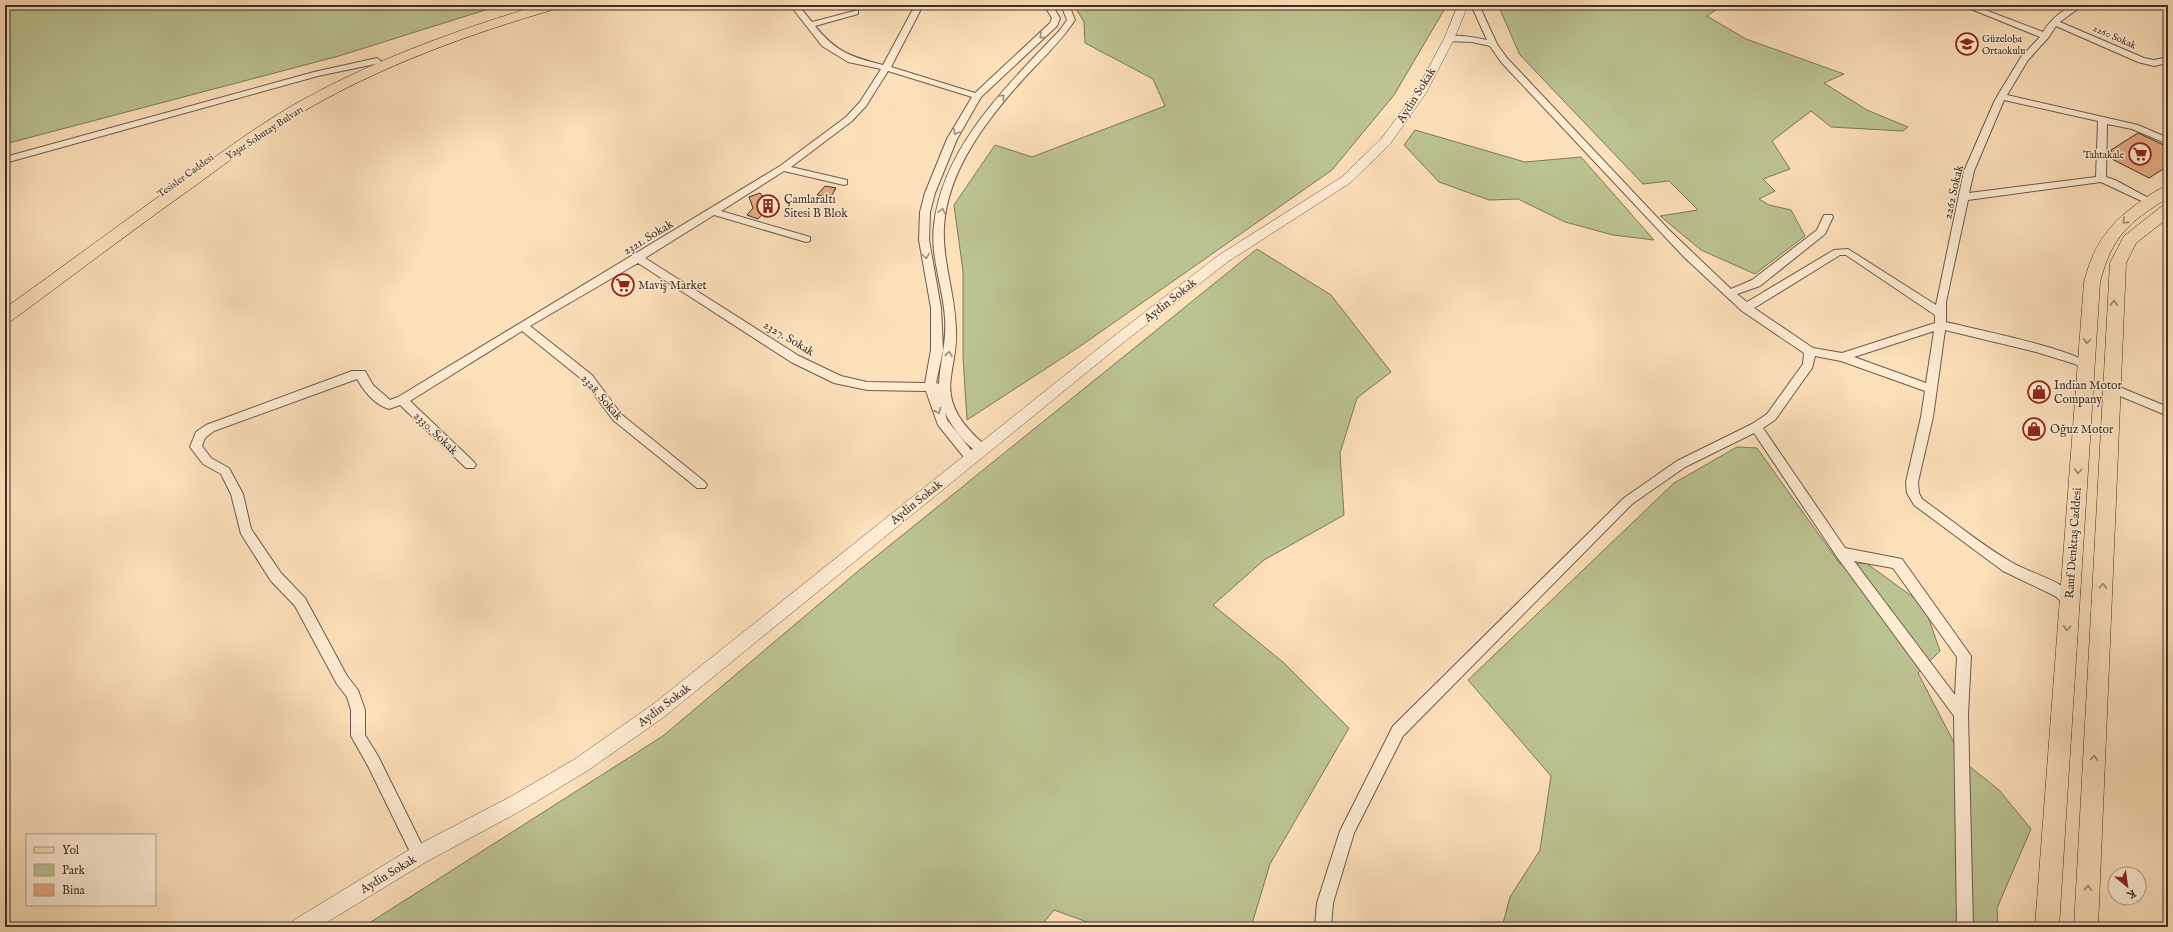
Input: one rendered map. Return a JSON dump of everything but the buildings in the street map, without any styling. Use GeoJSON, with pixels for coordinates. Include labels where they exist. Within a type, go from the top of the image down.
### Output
{"type":"FeatureCollection","features":[{"type":"Feature","properties":{"kind":"main road","name":"Tesisler Caddesi"},"geometry":{"type":"LineString","coordinates":[[5,305],[239,137],[284,109],[377,61],[448,32],[532,5]]}},
{"type":"Feature","properties":{"kind":"main road","name":"Yaşar Sobutay Bulvarı"},"geometry":{"type":"LineString","coordinates":[[5,317],[207,169],[295,111],[357,78],[410,54],[478,28],[554,5]]}},
{"type":"Feature","properties":{"kind":"main road","name":"Rauf Denktaş Caddesi"},"geometry":{"type":"LineString","coordinates":[[2086,927],[2112,388],[2115,290],[2118,263],[2130,240],[2159,206],[2168,191]]}},
{"type":"Feature","properties":{"kind":"main road","name":"Rauf Denktaş Caddesi"},"geometry":{"type":"LineString","coordinates":[[2047,927],[2084,366],[2092,282],[2097,258],[2113,232],[2159,206]]}},
{"type":"Feature","properties":{"kind":"street"},"geometry":{"type":"LineString","coordinates":[[794,5],[825,44],[852,60],[886,68],[977,96]]}},
{"type":"Feature","properties":{"kind":"street"},"geometry":{"type":"LineString","coordinates":[[977,453],[942,422],[930,386],[937,350],[936,308],[924,240],[925,212],[930,193],[952,139],[977,96],[1054,24],[1056,18],[1048,5]]}},
{"type":"Feature","properties":{"kind":"street"},"geometry":{"type":"LineString","coordinates":[[977,453],[956,423],[949,410],[944,388],[951,342],[950,308],[942,262],[939,225],[946,193],[968,146],[1001,98],[1063,32],[1071,20],[1065,5]]}},
{"type":"Feature","properties":{"kind":"street","name":"Aydin Sokak"},"geometry":{"type":"LineString","coordinates":[[301,927],[419,856],[517,803],[581,765],[658,711],[977,453],[1224,258],[1346,180],[1386,141],[1420,93],[1449,39],[1463,5]]}},
{"type":"Feature","properties":{"kind":"street"},"geometry":{"type":"LineString","coordinates":[[1475,5],[1493,44],[1504,60],[1685,254],[1746,308],[1790,340],[1810,351],[1842,357],[1931,389]]}},
{"type":"Feature","properties":{"kind":"street"},"geometry":{"type":"LineString","coordinates":[[1965,5],[2045,36]]}},
{"type":"Feature","properties":{"kind":"street","name":"2262 Sokak"},"geometry":{"type":"LineString","coordinates":[[2069,600],[2060,592],[2008,567],[1918,502],[1913,493],[1912,482],[1927,417],[1940,325],[1941,302],[1969,171],[2002,97],[2024,59],[2045,36],[2054,22],[2079,5]]}},
{"type":"Feature","properties":{"kind":"street","name":"2321. Sokak"},"geometry":{"type":"LineString","coordinates":[[402,400],[522,326],[638,258],[783,168],[849,119],[863,104],[886,68],[916,11]]}},
{"type":"Feature","properties":{"kind":"street"},"geometry":{"type":"LineString","coordinates":[[810,25],[855,12]]}},
{"type":"Feature","properties":{"kind":"street","name":"2260 Sokak"},"geometry":{"type":"LineString","coordinates":[[2054,22],[2141,60],[2154,63],[2168,60]]}},
{"type":"Feature","properties":{"kind":"street"},"geometry":{"type":"LineString","coordinates":[[1449,39],[1472,39],[1493,44]]}},
{"type":"Feature","properties":{"kind":"street"},"geometry":{"type":"LineString","coordinates":[[5,160],[317,74],[377,61]]}},
{"type":"Feature","properties":{"kind":"street"},"geometry":{"type":"LineString","coordinates":[[2002,97],[2135,127],[2168,141]]}},
{"type":"Feature","properties":{"kind":"street"},"geometry":{"type":"LineString","coordinates":[[2101,179],[2103,120]]}},
{"type":"Feature","properties":{"kind":"street"},"geometry":{"type":"LineString","coordinates":[[783,168],[844,182]]}},
{"type":"Feature","properties":{"kind":"street"},"geometry":{"type":"LineString","coordinates":[[1964,197],[2101,179],[2112,182],[2159,206]]}},
{"type":"Feature","properties":{"kind":"street"},"geometry":{"type":"LineString","coordinates":[[713,212],[806,240]]}},
{"type":"Feature","properties":{"kind":"street"},"geometry":{"type":"LineString","coordinates":[[1730,293],[1756,283],[1821,232],[1828,217]]}},
{"type":"Feature","properties":{"kind":"street"},"geometry":{"type":"LineString","coordinates":[[1746,308],[1838,252],[1848,252],[1940,312]]}},
{"type":"Feature","properties":{"kind":"street","name":"2327. Sokak"},"geometry":{"type":"LineString","coordinates":[[638,258],[795,359],[838,380],[867,386],[930,386],[944,388]]}},
{"type":"Feature","properties":{"kind":"street"},"geometry":{"type":"LineString","coordinates":[[1842,357],[1940,325],[2037,348],[2079,361],[2084,366]]}},
{"type":"Feature","properties":{"kind":"street","name":"2328. Sokak"},"geometry":{"type":"LineString","coordinates":[[522,326],[588,378],[617,417],[701,485]]}},
{"type":"Feature","properties":{"kind":"street"},"geometry":{"type":"LineString","coordinates":[[1323,927],[1325,903],[1348,831],[1398,731],[1628,501],[1681,464],[1756,427],[1771,417],[1808,365],[1810,351]]}},
{"type":"Feature","properties":{"kind":"street"},"geometry":{"type":"LineString","coordinates":[[402,400],[389,405],[378,397],[364,382],[361,374],[352,375],[210,428],[200,435],[196,447],[207,461],[225,472],[237,494],[245,530],[276,577],[300,602],[342,680],[353,694],[358,710],[358,736],[373,761],[419,856]]}},
{"type":"Feature","properties":{"kind":"street"},"geometry":{"type":"LineString","coordinates":[[2112,388],[2168,412]]}},
{"type":"Feature","properties":{"kind":"street","name":"2330. Sokak"},"geometry":{"type":"LineString","coordinates":[[402,400],[470,465]]}},
{"type":"Feature","properties":{"kind":"street"},"geometry":{"type":"LineString","coordinates":[[1756,427],[1841,553],[1961,714]]}},
{"type":"Feature","properties":{"kind":"street"},"geometry":{"type":"LineString","coordinates":[[1841,553],[1897,563],[1964,656],[1961,714],[1965,927]]}},
{"type":"Feature","properties":{"kind":"green space"},"geometry":{"type":"Polygon","coordinates":[[[5,5],[501,5],[339,56],[5,144],[5,5]]]}},
{"type":"Feature","properties":{"kind":"green space"},"geometry":{"type":"Polygon","coordinates":[[[1074,5],[1447,5],[1394,95],[1332,170],[1079,347],[967,420],[963,357],[963,271],[954,205],[995,145],[1032,157],[1165,106],[1153,79],[1085,43],[1084,22],[1074,5]]]}},
{"type":"Feature","properties":{"kind":"green space"},"geometry":{"type":"Polygon","coordinates":[[[1498,5],[1723,5],[1707,16],[1746,39],[1844,74],[1824,83],[1867,110],[1908,127],[1903,131],[1831,127],[1811,111],[1772,141],[1790,169],[1763,179],[1775,191],[1759,199],[1769,205],[1791,210],[1805,236],[1755,274],[1701,250],[1660,216],[1698,210],[1669,181],[1643,184],[1520,55],[1498,5]]]}},
{"type":"Feature","properties":{"kind":"green space"},"geometry":{"type":"Polygon","coordinates":[[[1415,130],[1525,162],[1581,157],[1654,240],[1613,235],[1565,222],[1518,199],[1489,200],[1439,182],[1404,145],[1415,130]]]}},
{"type":"Feature","properties":{"kind":"green space"},"geometry":{"type":"Polygon","coordinates":[[[1257,249],[1331,295],[1391,372],[1357,398],[1340,453],[1344,515],[1264,560],[1213,605],[1284,663],[1349,728],[1270,864],[1251,927],[1101,927],[1054,910],[1040,927],[363,927],[663,736],[863,567],[1257,249]]]}},
{"type":"Feature","properties":{"kind":"green space"},"geometry":{"type":"Polygon","coordinates":[[[1737,447],[1757,448],[1840,564],[1866,563],[1924,605],[1940,651],[1918,673],[1964,762],[1999,790],[2031,829],[1997,908],[1998,927],[1502,927],[1510,897],[1540,850],[1551,776],[1468,680],[1674,483],[1737,447]]]}},
{"type":"Feature","properties":{"kind":"place","name":"Güzeloba Ortaokulu"},"geometry":{"type":"Point","coordinates":[1967,44]}},
{"type":"Feature","properties":{"kind":"place","name":"Tahtakale"},"geometry":{"type":"Point","coordinates":[2140,154]}},
{"type":"Feature","properties":{"kind":"place","name":"Çamlaraltı Sitesi B Blok"},"geometry":{"type":"Point","coordinates":[768,206]}},
{"type":"Feature","properties":{"kind":"place","name":"Maviş Market"},"geometry":{"type":"Point","coordinates":[623,285]}},
{"type":"Feature","properties":{"kind":"place","name":"Indian Motor Company"},"geometry":{"type":"Point","coordinates":[2039,392]}},
{"type":"Feature","properties":{"kind":"place","name":"Oğuz Motor"},"geometry":{"type":"Point","coordinates":[2034,429]}}]}
